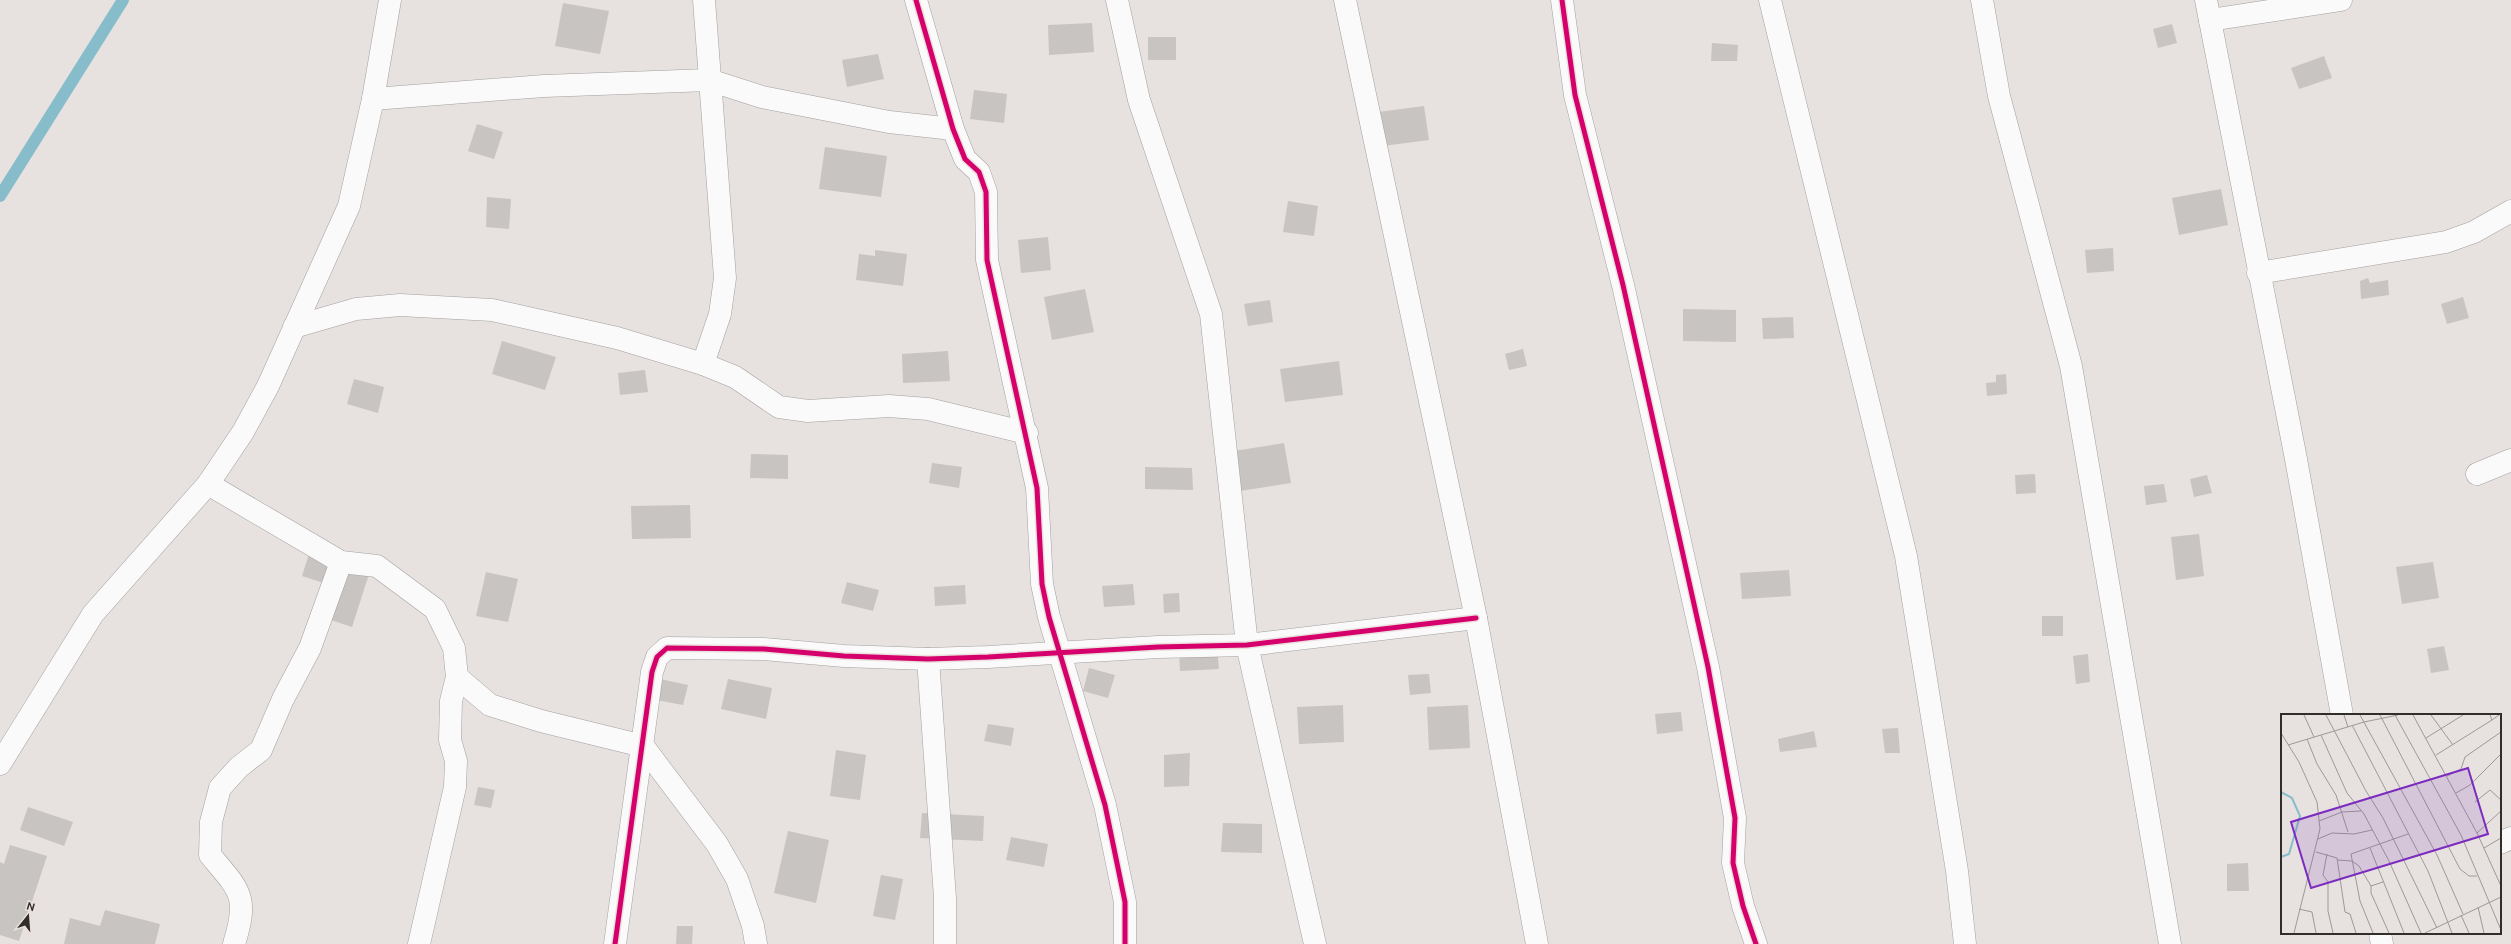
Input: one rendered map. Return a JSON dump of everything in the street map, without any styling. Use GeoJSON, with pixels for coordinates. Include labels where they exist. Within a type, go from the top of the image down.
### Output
{"type":"FeatureCollection","features":[{"type":"Feature","properties":{"kind":"street"},"geometry":{"type":"LineString","coordinates":[[0,764],[93,614],[208,484],[243,432],[294,327],[349,206],[373,99],[390,0]]}},
{"type":"Feature","properties":{"kind":"street"},"geometry":{"type":"LineString","coordinates":[[703,364],[720,314],[725,278],[704,0]]}},
{"type":"Feature","properties":{"kind":"street"},"geometry":{"type":"LineString","coordinates":[[916,0],[952,129],[966,159],[979,172],[986,192],[987,260],[1004,340],[1027,433],[1037,488],[1042,584],[1049,617],[1105,805],[1125,902],[1125,944]]}},
{"type":"Feature","properties":{"kind":"street"},"geometry":{"type":"LineString","coordinates":[[1117,0],[1139,100],[1211,314],[1247,645],[1315,944]]}},
{"type":"Feature","properties":{"kind":"street"},"geometry":{"type":"LineString","coordinates":[[1345,0],[1476,618],[1537,944]]}},
{"type":"Feature","properties":{"kind":"street"},"geometry":{"type":"LineString","coordinates":[[1562,0],[1575,95],[1623,285],[1708,667],[1735,818],[1733,863],[1743,906],[1756,944]]}},
{"type":"Feature","properties":{"kind":"street"},"geometry":{"type":"LineString","coordinates":[[1770,0],[1906,556],[1957,871],[1965,944]]}},
{"type":"Feature","properties":{"kind":"street"},"geometry":{"type":"LineString","coordinates":[[1982,0],[1999,96],[2071,366],[2170,944]]}},
{"type":"Feature","properties":{"kind":"street"},"geometry":{"type":"LineString","coordinates":[[2341,0],[2208,10],[2258,273],[2296,459],[2342,714]]}},
{"type":"Feature","properties":{"kind":"street"},"geometry":{"type":"LineString","coordinates":[[373,99],[544,86],[709,80],[762,97],[889,122],[952,129]]}},
{"type":"Feature","properties":{"kind":"street"},"geometry":{"type":"LineString","coordinates":[[2258,273],[2446,242],[2474,232],[2511,212]]}},
{"type":"Feature","properties":{"kind":"street"},"geometry":{"type":"LineString","coordinates":[[294,327],[356,309],[392,306],[492,310],[618,338],[703,364],[735,376],[779,407],[808,410],[888,406],[928,409],[1027,433]]}},
{"type":"Feature","properties":{"kind":"street"},"geometry":{"type":"LineString","coordinates":[[2477,474],[2511,460]]}},
{"type":"Feature","properties":{"kind":"street"},"geometry":{"type":"LineString","coordinates":[[208,484],[341,562],[377,566],[435,608],[454,648],[457,677],[451,701],[450,740],[456,761],[455,787],[419,944]]}},
{"type":"Feature","properties":{"kind":"street"},"geometry":{"type":"LineString","coordinates":[[234,944],[241,923],[242,899],[230,879],[210,855],[211,822],[220,788],[239,767],[261,750],[283,699],[310,648],[341,562]]}},
{"type":"Feature","properties":{"kind":"street"},"geometry":{"type":"LineString","coordinates":[[615,944],[652,672],[657,657],[667,648],[764,649],[844,656],[928,659],[1247,645],[1476,618]]}},
{"type":"Feature","properties":{"kind":"street"},"geometry":{"type":"LineString","coordinates":[[928,659],[945,898],[945,944]]}},
{"type":"Feature","properties":{"kind":"street"},"geometry":{"type":"LineString","coordinates":[[457,677],[490,705],[541,721],[643,746],[717,844],[737,879],[753,926],[756,944]]}},
{"type":"Feature","properties":{"kind":"street"},"geometry":{"type":"LineString","coordinates":[[2501,843],[2511,838]]}},
{"type":"Feature","properties":{"kind":"street"},"geometry":{"type":"LineString","coordinates":[[2380,934],[2382,944]]}},
{"type":"Feature","properties":{"kind":"building"},"geometry":{"type":"Polygon","coordinates":[[[563,3],[609,11],[600,54],[555,46],[563,3]]]}},
{"type":"Feature","properties":{"kind":"building"},"geometry":{"type":"Polygon","coordinates":[[[1092,23],[1094,52],[1049,55],[1048,25],[1092,23]]]}},
{"type":"Feature","properties":{"kind":"building"},"geometry":{"type":"Polygon","coordinates":[[[2172,24],[2177,43],[2158,48],[2153,29],[2172,24]]]}},
{"type":"Feature","properties":{"kind":"building"},"geometry":{"type":"Polygon","coordinates":[[[1148,37],[1176,37],[1176,60],[1148,60],[1148,37]]]}},
{"type":"Feature","properties":{"kind":"building"},"geometry":{"type":"Polygon","coordinates":[[[1712,43],[1738,45],[1737,61],[1711,61],[1712,43]]]}},
{"type":"Feature","properties":{"kind":"building"},"geometry":{"type":"Polygon","coordinates":[[[878,54],[884,79],[847,87],[842,60],[878,54]]]}},
{"type":"Feature","properties":{"kind":"building"},"geometry":{"type":"Polygon","coordinates":[[[2324,56],[2332,78],[2299,89],[2291,68],[2324,56]]]}},
{"type":"Feature","properties":{"kind":"building"},"geometry":{"type":"Polygon","coordinates":[[[974,90],[1007,94],[1004,123],[970,119],[974,90]]]}},
{"type":"Feature","properties":{"kind":"building"},"geometry":{"type":"Polygon","coordinates":[[[1424,106],[1429,140],[1367,148],[1363,114],[1424,106]]]}},
{"type":"Feature","properties":{"kind":"building"},"geometry":{"type":"Polygon","coordinates":[[[477,124],[503,132],[494,159],[468,151],[477,124]]]}},
{"type":"Feature","properties":{"kind":"building"},"geometry":{"type":"Polygon","coordinates":[[[825,147],[887,156],[881,197],[819,189],[825,147]]]}},
{"type":"Feature","properties":{"kind":"building"},"geometry":{"type":"Polygon","coordinates":[[[2221,189],[2228,225],[2179,235],[2172,198],[2221,189]]]}},
{"type":"Feature","properties":{"kind":"building"},"geometry":{"type":"Polygon","coordinates":[[[487,197],[511,199],[509,229],[486,227],[487,197]]]}},
{"type":"Feature","properties":{"kind":"building"},"geometry":{"type":"Polygon","coordinates":[[[1288,201],[1318,206],[1314,236],[1283,232],[1288,201]]]}},
{"type":"Feature","properties":{"kind":"building"},"geometry":{"type":"Polygon","coordinates":[[[1048,237],[1051,270],[1021,273],[1018,240],[1048,237]]]}},
{"type":"Feature","properties":{"kind":"building"},"geometry":{"type":"Polygon","coordinates":[[[2113,248],[2114,271],[2087,273],[2085,250],[2113,248]]]}},
{"type":"Feature","properties":{"kind":"building"},"geometry":{"type":"Polygon","coordinates":[[[875,250],[907,254],[903,286],[856,280],[859,254],[875,256],[875,250]]]}},
{"type":"Feature","properties":{"kind":"building"},"geometry":{"type":"Polygon","coordinates":[[[2368,278],[2370,283],[2388,280],[2389,295],[2361,299],[2360,281],[2368,278]]]}},
{"type":"Feature","properties":{"kind":"building"},"geometry":{"type":"Polygon","coordinates":[[[1085,289],[1094,332],[1052,340],[1044,297],[1085,289]]]}},
{"type":"Feature","properties":{"kind":"building"},"geometry":{"type":"Polygon","coordinates":[[[2463,297],[2469,318],[2447,324],[2441,304],[2463,297]]]}},
{"type":"Feature","properties":{"kind":"building"},"geometry":{"type":"Polygon","coordinates":[[[1270,300],[1273,322],[1248,326],[1244,304],[1270,300]]]}},
{"type":"Feature","properties":{"kind":"building"},"geometry":{"type":"Polygon","coordinates":[[[1683,309],[1736,310],[1736,342],[1683,341],[1683,309]]]}},
{"type":"Feature","properties":{"kind":"building"},"geometry":{"type":"Polygon","coordinates":[[[1793,317],[1794,338],[1763,339],[1762,318],[1793,317]]]}},
{"type":"Feature","properties":{"kind":"building"},"geometry":{"type":"Polygon","coordinates":[[[502,341],[556,357],[545,390],[492,374],[502,341]]]}},
{"type":"Feature","properties":{"kind":"building"},"geometry":{"type":"Polygon","coordinates":[[[1523,349],[1527,366],[1509,370],[1505,354],[1523,349]]]}},
{"type":"Feature","properties":{"kind":"building"},"geometry":{"type":"Polygon","coordinates":[[[948,351],[950,381],[903,383],[902,354],[948,351]]]}},
{"type":"Feature","properties":{"kind":"building"},"geometry":{"type":"Polygon","coordinates":[[[1339,361],[1343,395],[1285,402],[1280,369],[1339,361]]]}},
{"type":"Feature","properties":{"kind":"building"},"geometry":{"type":"Polygon","coordinates":[[[645,370],[648,392],[620,395],[618,373],[645,370]]]}},
{"type":"Feature","properties":{"kind":"building"},"geometry":{"type":"Polygon","coordinates":[[[2006,374],[2007,394],[1987,396],[1986,383],[1996,382],[1996,375],[2006,374]]]}},
{"type":"Feature","properties":{"kind":"building"},"geometry":{"type":"Polygon","coordinates":[[[354,379],[384,387],[378,413],[347,404],[354,379]]]}},
{"type":"Feature","properties":{"kind":"building"},"geometry":{"type":"Polygon","coordinates":[[[1284,443],[1291,483],[1240,491],[1234,451],[1284,443]]]}},
{"type":"Feature","properties":{"kind":"building"},"geometry":{"type":"Polygon","coordinates":[[[751,454],[788,455],[788,479],[750,478],[751,454]]]}},
{"type":"Feature","properties":{"kind":"building"},"geometry":{"type":"Polygon","coordinates":[[[932,463],[962,467],[959,488],[929,483],[932,463]]]}},
{"type":"Feature","properties":{"kind":"building"},"geometry":{"type":"Polygon","coordinates":[[[1145,467],[1192,468],[1193,490],[1145,489],[1145,467]]]}},
{"type":"Feature","properties":{"kind":"building"},"geometry":{"type":"Polygon","coordinates":[[[2035,474],[2036,493],[2016,494],[2015,475],[2035,474]]]}},
{"type":"Feature","properties":{"kind":"building"},"geometry":{"type":"Polygon","coordinates":[[[2207,475],[2212,493],[2194,497],[2190,479],[2207,475]]]}},
{"type":"Feature","properties":{"kind":"building"},"geometry":{"type":"Polygon","coordinates":[[[2164,484],[2167,502],[2146,505],[2144,486],[2164,484]]]}},
{"type":"Feature","properties":{"kind":"building"},"geometry":{"type":"Polygon","coordinates":[[[690,505],[691,538],[632,539],[631,506],[690,505]]]}},
{"type":"Feature","properties":{"kind":"building"},"geometry":{"type":"Polygon","coordinates":[[[2199,534],[2204,576],[2176,580],[2171,537],[2199,534]]]}},
{"type":"Feature","properties":{"kind":"building"},"geometry":{"type":"Polygon","coordinates":[[[309,554],[369,574],[352,627],[325,618],[336,587],[302,576],[309,554]]]}},
{"type":"Feature","properties":{"kind":"building"},"geometry":{"type":"Polygon","coordinates":[[[2433,562],[2439,598],[2402,604],[2396,567],[2433,562]]]}},
{"type":"Feature","properties":{"kind":"building"},"geometry":{"type":"Polygon","coordinates":[[[1789,570],[1791,596],[1742,599],[1740,573],[1789,570]]]}},
{"type":"Feature","properties":{"kind":"building"},"geometry":{"type":"Polygon","coordinates":[[[486,572],[518,579],[508,622],[476,616],[486,572]]]}},
{"type":"Feature","properties":{"kind":"building"},"geometry":{"type":"Polygon","coordinates":[[[847,582],[879,590],[873,611],[841,603],[847,582]]]}},
{"type":"Feature","properties":{"kind":"building"},"geometry":{"type":"Polygon","coordinates":[[[1133,584],[1135,605],[1104,607],[1102,586],[1133,584]]]}},
{"type":"Feature","properties":{"kind":"building"},"geometry":{"type":"Polygon","coordinates":[[[965,585],[966,604],[935,606],[934,587],[965,585]]]}},
{"type":"Feature","properties":{"kind":"building"},"geometry":{"type":"Polygon","coordinates":[[[1179,593],[1180,612],[1164,613],[1163,594],[1179,593]]]}},
{"type":"Feature","properties":{"kind":"building"},"geometry":{"type":"Polygon","coordinates":[[[2042,616],[2063,616],[2063,636],[2042,636],[2042,616]]]}},
{"type":"Feature","properties":{"kind":"building"},"geometry":{"type":"Polygon","coordinates":[[[2444,646],[2449,670],[2431,673],[2427,649],[2444,646]]]}},
{"type":"Feature","properties":{"kind":"building"},"geometry":{"type":"Polygon","coordinates":[[[1217,647],[1219,669],[1180,671],[1179,650],[1217,647]]]}},
{"type":"Feature","properties":{"kind":"building"},"geometry":{"type":"Polygon","coordinates":[[[2088,654],[2090,682],[2076,684],[2073,656],[2088,654]]]}},
{"type":"Feature","properties":{"kind":"building"},"geometry":{"type":"Polygon","coordinates":[[[1089,668],[1115,675],[1108,698],[1083,691],[1089,668]]]}},
{"type":"Feature","properties":{"kind":"building"},"geometry":{"type":"Polygon","coordinates":[[[1429,674],[1431,693],[1410,695],[1408,675],[1429,674]]]}},
{"type":"Feature","properties":{"kind":"building"},"geometry":{"type":"Polygon","coordinates":[[[655,678],[688,685],[683,705],[651,699],[655,678]]]}},
{"type":"Feature","properties":{"kind":"building"},"geometry":{"type":"Polygon","coordinates":[[[728,679],[772,688],[766,719],[721,709],[728,679]]]}},
{"type":"Feature","properties":{"kind":"building"},"geometry":{"type":"Polygon","coordinates":[[[1343,705],[1344,742],[1299,744],[1297,707],[1343,705]]]}},
{"type":"Feature","properties":{"kind":"building"},"geometry":{"type":"Polygon","coordinates":[[[1468,705],[1470,748],[1429,750],[1427,707],[1468,705]]]}},
{"type":"Feature","properties":{"kind":"building"},"geometry":{"type":"Polygon","coordinates":[[[1681,712],[1683,731],[1657,734],[1655,714],[1681,712]]]}},
{"type":"Feature","properties":{"kind":"building"},"geometry":{"type":"Polygon","coordinates":[[[988,724],[1014,728],[1011,746],[984,741],[988,724]]]}},
{"type":"Feature","properties":{"kind":"building"},"geometry":{"type":"Polygon","coordinates":[[[1898,728],[1900,753],[1885,753],[1882,729],[1898,728]]]}},
{"type":"Feature","properties":{"kind":"building"},"geometry":{"type":"Polygon","coordinates":[[[1814,731],[1817,747],[1780,752],[1778,739],[1814,731]]]}},
{"type":"Feature","properties":{"kind":"building"},"geometry":{"type":"Polygon","coordinates":[[[836,750],[866,755],[860,800],[830,796],[836,750]]]}},
{"type":"Feature","properties":{"kind":"building"},"geometry":{"type":"Polygon","coordinates":[[[1190,753],[1189,786],[1164,787],[1164,755],[1190,753]]]}},
{"type":"Feature","properties":{"kind":"building"},"geometry":{"type":"Polygon","coordinates":[[[478,787],[495,790],[491,808],[474,805],[478,787]]]}},
{"type":"Feature","properties":{"kind":"building"},"geometry":{"type":"Polygon","coordinates":[[[28,807],[73,822],[64,846],[20,830],[28,807]]]}},
{"type":"Feature","properties":{"kind":"building"},"geometry":{"type":"Polygon","coordinates":[[[922,813],[984,816],[983,841],[920,838],[922,813]]]}},
{"type":"Feature","properties":{"kind":"building"},"geometry":{"type":"Polygon","coordinates":[[[1223,823],[1262,824],[1262,853],[1221,852],[1223,823]]]}},
{"type":"Feature","properties":{"kind":"building"},"geometry":{"type":"Polygon","coordinates":[[[788,831],[829,840],[816,903],[774,893],[788,831]]]}},
{"type":"Feature","properties":{"kind":"building"},"geometry":{"type":"Polygon","coordinates":[[[1011,837],[1048,844],[1044,867],[1006,860],[1011,837]]]}},
{"type":"Feature","properties":{"kind":"building"},"geometry":{"type":"Polygon","coordinates":[[[10,845],[47,856],[19,941],[0,935],[0,862],[4,864],[10,845]]]}},
{"type":"Feature","properties":{"kind":"building"},"geometry":{"type":"Polygon","coordinates":[[[2248,863],[2249,891],[2227,891],[2227,864],[2248,863]]]}},
{"type":"Feature","properties":{"kind":"building"},"geometry":{"type":"Polygon","coordinates":[[[881,875],[903,879],[895,920],[873,916],[881,875]]]}},
{"type":"Feature","properties":{"kind":"building"},"geometry":{"type":"Polygon","coordinates":[[[105,910],[160,924],[155,944],[64,944],[70,918],[100,926],[105,910]]]}},
{"type":"Feature","properties":{"kind":"building"},"geometry":{"type":"Polygon","coordinates":[[[677,926],[693,926],[692,944],[676,944],[677,926]]]}},
{"type":"Feature","properties":{"kind":"waterway"},"geometry":{"type":"LineString","coordinates":[[0,196],[123,0]]}},
{"type":"Feature","properties":{"kind":"cycle path"},"geometry":{"type":"LineString","coordinates":[[916,0],[953,129],[965,159],[979,172],[986,192],[987,260],[1037,488],[1042,584],[1049,617],[1105,805],[1125,902],[1125,944]]}},
{"type":"Feature","properties":{"kind":"cycle path"},"geometry":{"type":"LineString","coordinates":[[1562,0],[1575,95],[1623,285],[1708,667],[1735,818],[1733,863],[1743,906],[1756,944]]}},
{"type":"Feature","properties":{"kind":"cycle path"},"geometry":{"type":"LineString","coordinates":[[615,944],[652,672],[657,657],[667,648],[764,649],[844,656],[928,659],[988,657],[1158,647],[1247,645],[1476,618]]}}]}
